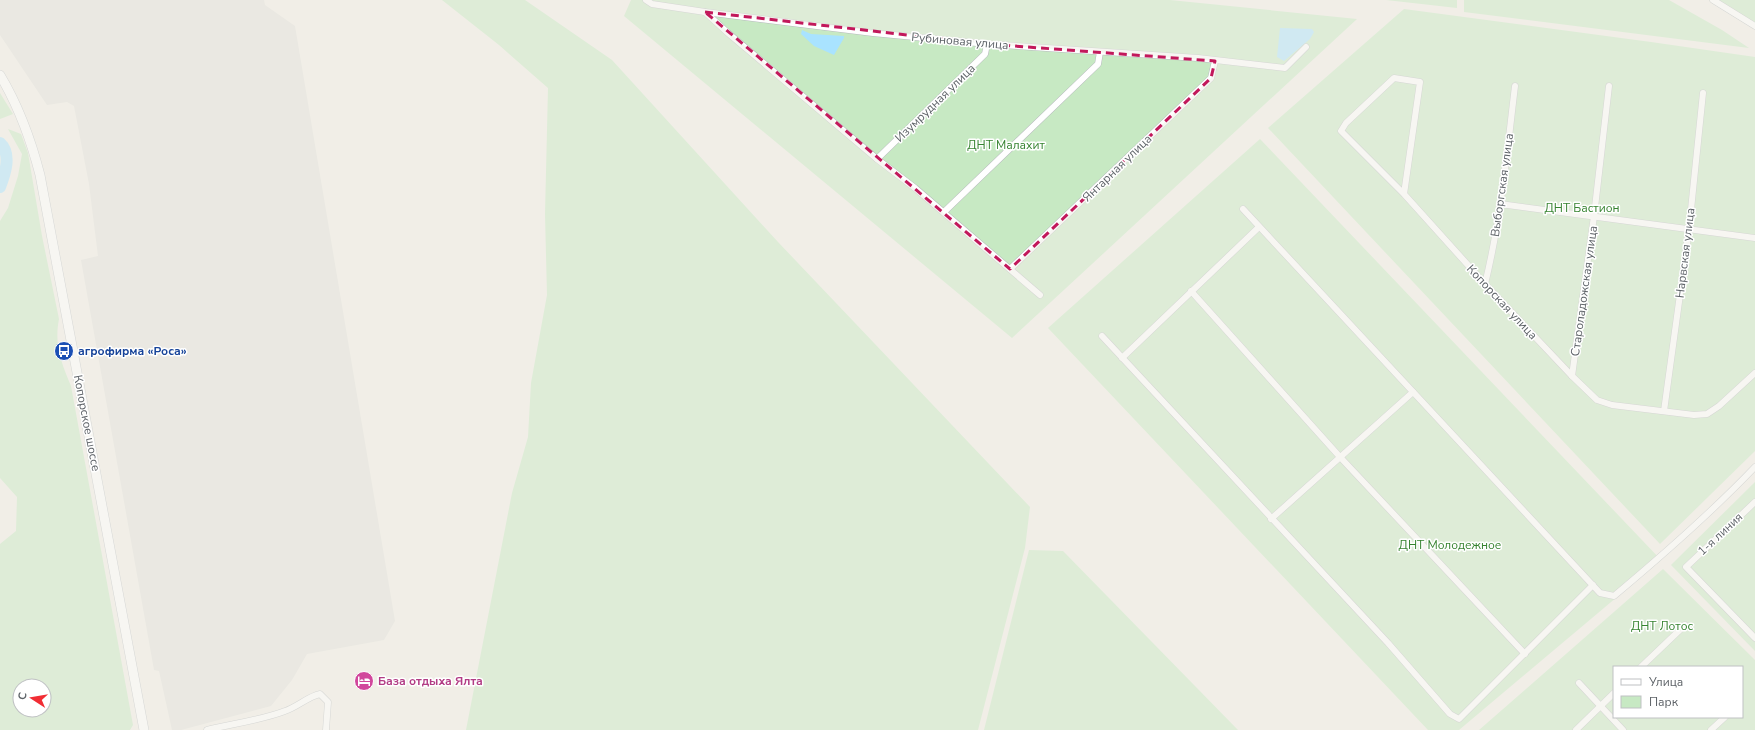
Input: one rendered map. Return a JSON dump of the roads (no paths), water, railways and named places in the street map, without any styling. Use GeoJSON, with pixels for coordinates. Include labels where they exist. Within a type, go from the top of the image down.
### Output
{"type":"FeatureCollection","features":[{"type":"Feature","properties":{"kind":"main road","name":"Копорское шоссе"},"geometry":{"type":"LineString","coordinates":[[0,75],[12,94],[34,151],[40,175],[144,730]]}},
{"type":"Feature","properties":{"kind":"street","name":"Рубиновая улица"},"geometry":{"type":"LineString","coordinates":[[646,0],[652,4],[705,12],[873,33],[988,44],[1215,61],[1284,68],[1306,48]]}},
{"type":"Feature","properties":{"kind":"street"},"geometry":{"type":"LineString","coordinates":[[1712,0],[1755,26]]}},
{"type":"Feature","properties":{"kind":"street"},"geometry":{"type":"LineString","coordinates":[[705,12],[877,159],[944,212],[1010,270],[1040,294]]}},
{"type":"Feature","properties":{"kind":"street","name":"Изумрудная улица"},"geometry":{"type":"LineString","coordinates":[[877,159],[985,54],[988,44]]}},
{"type":"Feature","properties":{"kind":"street"},"geometry":{"type":"LineString","coordinates":[[944,212],[1098,64],[1100,52]]}},
{"type":"Feature","properties":{"kind":"street","name":"Янтарная улица"},"geometry":{"type":"LineString","coordinates":[[1010,270],[1211,78],[1215,61]]}},
{"type":"Feature","properties":{"kind":"street","name":"Копорская улица"},"geometry":{"type":"LineString","coordinates":[[1404,194],[1420,82],[1394,78],[1346,123],[1340,131],[1404,194],[1485,284],[1572,376],[1597,400],[1612,404],[1694,415],[1707,414],[1719,406],[1755,373]]}},
{"type":"Feature","properties":{"kind":"street","name":"Выборгская улица"},"geometry":{"type":"LineString","coordinates":[[1485,284],[1490,264],[1500,204],[1515,86]]}},
{"type":"Feature","properties":{"kind":"street","name":"Староладожская улица"},"geometry":{"type":"LineString","coordinates":[[1572,376],[1594,216],[1609,86]]}},
{"type":"Feature","properties":{"kind":"street","name":"Нарвская улица"},"geometry":{"type":"LineString","coordinates":[[1664,411],[1689,229],[1703,93]]}},
{"type":"Feature","properties":{"kind":"street"},"geometry":{"type":"LineString","coordinates":[[1500,204],[1755,238]]}},
{"type":"Feature","properties":{"kind":"street"},"geometry":{"type":"LineString","coordinates":[[1243,209],[1600,593],[1614,596],[1659,558],[1738,486],[1755,468]]}},
{"type":"Feature","properties":{"kind":"street"},"geometry":{"type":"LineString","coordinates":[[1122,358],[1259,227]]}},
{"type":"Feature","properties":{"kind":"street"},"geometry":{"type":"LineString","coordinates":[[1191,291],[1340,457],[1525,654]]}},
{"type":"Feature","properties":{"kind":"street"},"geometry":{"type":"LineString","coordinates":[[1102,336],[1388,644],[1450,714],[1459,719],[1593,585]]}},
{"type":"Feature","properties":{"kind":"street"},"geometry":{"type":"LineString","coordinates":[[1271,519],[1413,392]]}},
{"type":"Feature","properties":{"kind":"street","name":"1-я линия"},"geometry":{"type":"LineString","coordinates":[[1754,635],[1686,567],[1755,502]]}},
{"type":"Feature","properties":{"kind":"street"},"geometry":{"type":"LineString","coordinates":[[1642,666],[1685,625]]}},
{"type":"Feature","properties":{"kind":"street"},"geometry":{"type":"LineString","coordinates":[[1579,683],[1623,730]]}},
{"type":"Feature","properties":{"kind":"street"},"geometry":{"type":"LineString","coordinates":[[207,730],[284,712],[302,704],[313,696],[320,694],[328,702],[326,730]]}},
{"type":"Feature","properties":{"kind":"street"},"geometry":{"type":"LineString","coordinates":[[1576,730],[1613,694]]}},
{"type":"Feature","properties":{"kind":"street"},"geometry":{"type":"LineString","coordinates":[[1711,730],[1724,718]]}},
{"type":"Feature","properties":{"kind":"water"},"geometry":{"type":"Polygon","coordinates":[[[1280,28],[1312,29],[1314,32],[1310,39],[1284,61],[1277,57],[1280,28]]]}},
{"type":"Feature","properties":{"kind":"water"},"geometry":{"type":"Polygon","coordinates":[[[802,30],[811,34],[844,36],[844,38],[834,55],[814,46],[801,34],[802,30]]]}},
{"type":"Feature","properties":{"kind":"waterway"},"geometry":{"type":"LineString","coordinates":[[0,143],[4,148],[7,158],[4,176],[0,187]]}},
{"type":"Feature","properties":{"kind":"place","name":"агрофирма «Роса»"},"geometry":{"type":"Point","coordinates":[64,351]}},
{"type":"Feature","properties":{"kind":"place","name":"База отдыха Ялта"},"geometry":{"type":"Point","coordinates":[364,681]}},
{"type":"Feature","properties":{"kind":"park label","name":"ДНТ Малахит"},"geometry":{"type":"Point","coordinates":[1006,145]}},
{"type":"Feature","properties":{"kind":"park label","name":"ДНТ Бастион"},"geometry":{"type":"Point","coordinates":[1582,208]}},
{"type":"Feature","properties":{"kind":"park label","name":"ДНТ Молодежное"},"geometry":{"type":"Point","coordinates":[1450,545]}},
{"type":"Feature","properties":{"kind":"park label","name":"ДНТ Лотос"},"geometry":{"type":"Point","coordinates":[1662,626]}}]}
